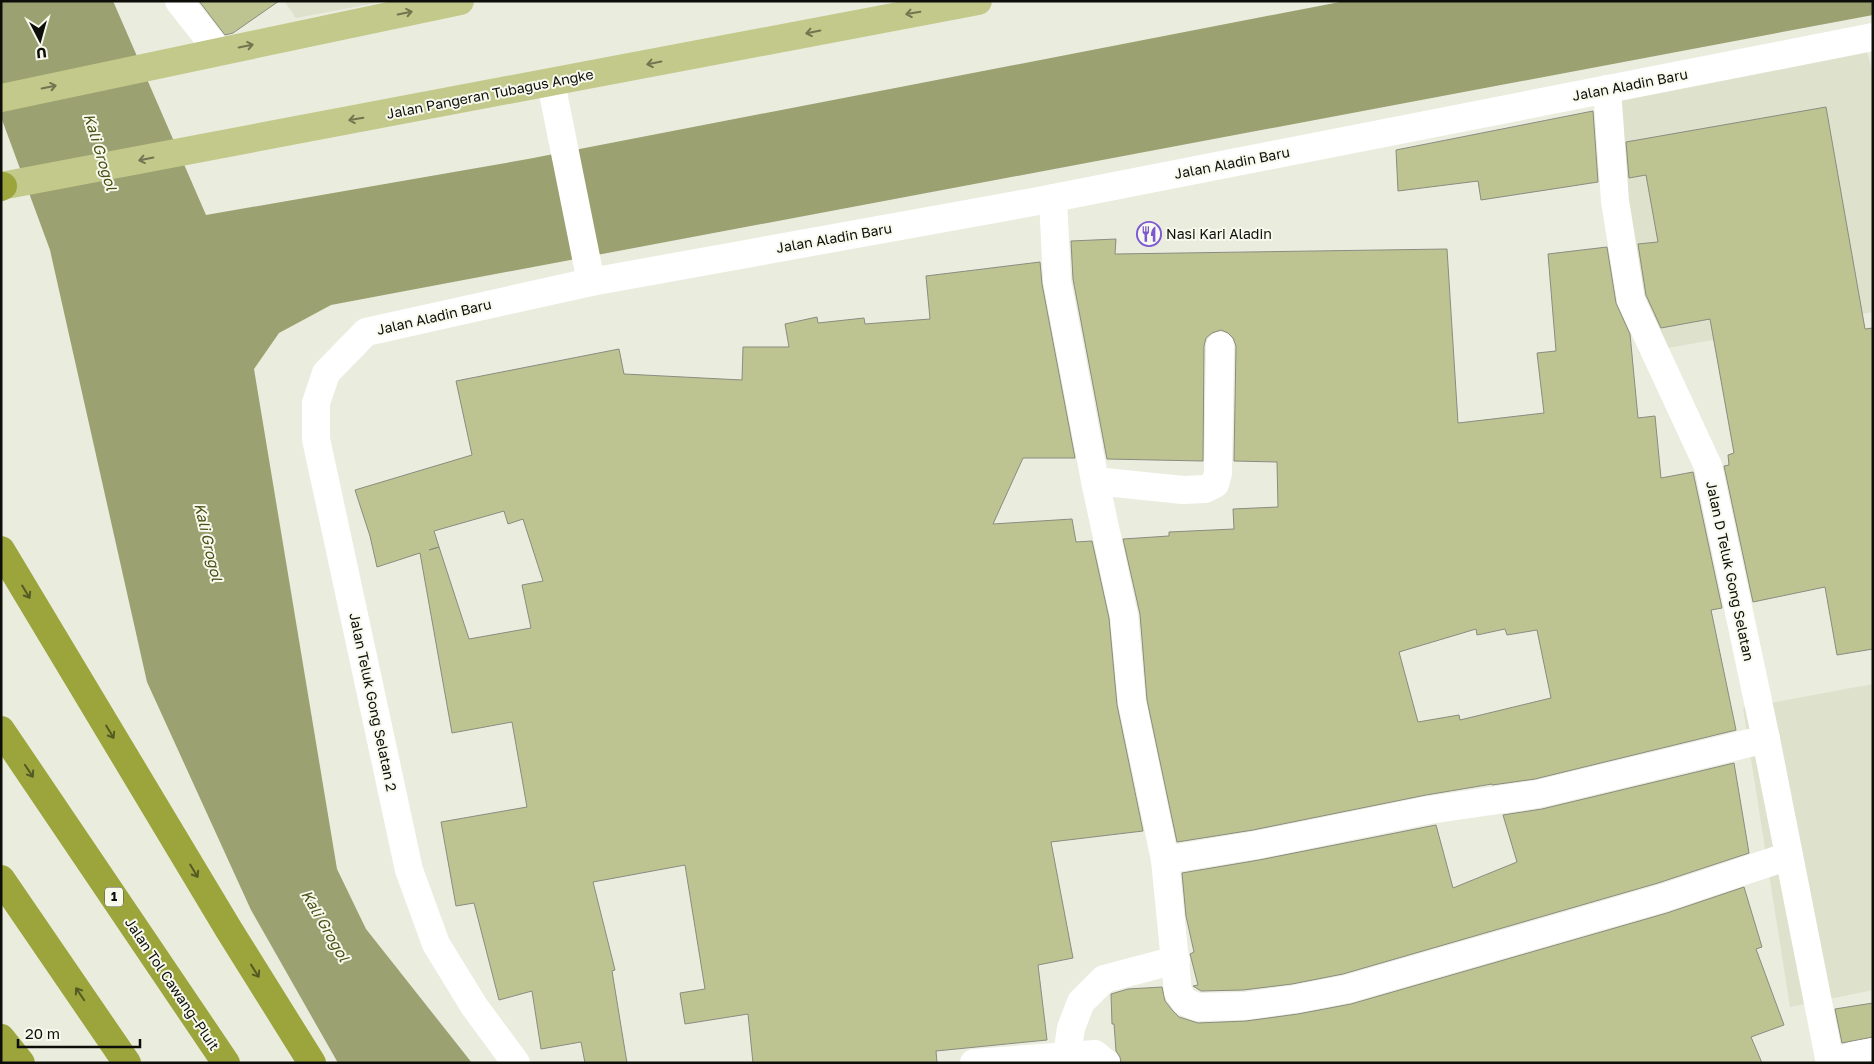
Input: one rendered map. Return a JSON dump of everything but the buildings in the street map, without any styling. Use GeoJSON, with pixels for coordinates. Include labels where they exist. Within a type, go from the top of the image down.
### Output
{"type":"FeatureCollection","features":[{"type":"Feature","properties":{"kind":"highway"},"geometry":{"type":"LineString","coordinates":[[1,550],[229,930],[312,1063]]}},
{"type":"Feature","properties":{"kind":"highway","name":"Jalan Tol Cawang–Pluit"},"geometry":{"type":"LineString","coordinates":[[1,730],[226,1063]]}},
{"type":"Feature","properties":{"kind":"highway"},"geometry":{"type":"LineString","coordinates":[[1,879],[127,1063]]}},
{"type":"Feature","properties":{"kind":"highway"},"geometry":{"type":"LineString","coordinates":[[1,1038],[21,1063]]}},
{"type":"Feature","properties":{"kind":"main road","name":"Jalan Pangeran Tubagus Angke"},"geometry":{"type":"LineString","coordinates":[[6,185],[978,1]]}},
{"type":"Feature","properties":{"kind":"main road"},"geometry":{"type":"LineString","coordinates":[[1,98],[456,2]]}},
{"type":"Feature","properties":{"kind":"street"},"geometry":{"type":"LineString","coordinates":[[179,1],[219,52]]}},
{"type":"Feature","properties":{"kind":"street","name":"Jalan Aladin Baru"},"geometry":{"type":"LineString","coordinates":[[366,332],[589,275],[1053,198],[1607,89],[1871,43]]}},
{"type":"Feature","properties":{"kind":"street"},"geometry":{"type":"LineString","coordinates":[[551,83],[589,275]]}},
{"type":"Feature","properties":{"kind":"street","name":"Jalan D Teluk Gong Selatan"},"geometry":{"type":"LineString","coordinates":[[1607,89],[1615,201],[1631,300],[1708,466],[1766,739],[1830,1063]]}},
{"type":"Feature","properties":{"kind":"street"},"geometry":{"type":"LineString","coordinates":[[1053,198],[1057,281],[1095,481],[1124,616],[1132,702],[1165,860],[1178,992],[1185,1002],[1198,1007],[1244,1006],[1295,999],[1346,988],[1663,898],[1789,856]]}},
{"type":"Feature","properties":{"kind":"street","name":"Jalan Teluk Gong Selatan 2"},"geometry":{"type":"LineString","coordinates":[[366,332],[326,373],[316,404],[316,440],[409,870],[436,944],[474,1006],[516,1063]]}},
{"type":"Feature","properties":{"kind":"street"},"geometry":{"type":"LineString","coordinates":[[1095,481],[1183,490],[1205,489],[1215,484],[1218,473],[1220,346]]}},
{"type":"Feature","properties":{"kind":"street"},"geometry":{"type":"LineString","coordinates":[[1165,860],[1256,845],[1429,810],[1538,794],[1766,739]]}},
{"type":"Feature","properties":{"kind":"street"},"geometry":{"type":"LineString","coordinates":[[1067,1055],[1071,1028],[1081,1002],[1104,980],[1176,960]]}},
{"type":"Feature","properties":{"kind":"street"},"geometry":{"type":"LineString","coordinates":[[1830,1063],[1873,1052]]}},
{"type":"Feature","properties":{"kind":"street"},"geometry":{"type":"LineString","coordinates":[[974,1063],[1094,1054],[1106,1063]]}},
{"type":"Feature","properties":{"kind":"shaded area"},"geometry":{"type":"Polygon","coordinates":[[[284,1],[386,1],[296,18],[284,1]]]}},
{"type":"Feature","properties":{"kind":"shaded area"},"geometry":{"type":"Polygon","coordinates":[[[1861,35],[1873,71],[1873,312],[1639,353],[1607,80],[1861,35]]]}},
{"type":"Feature","properties":{"kind":"shaded area"},"geometry":{"type":"Polygon","coordinates":[[[1873,684],[1873,990],[1790,1007],[1743,708],[1873,684]]]}},
{"type":"Feature","properties":{"kind":"water","name":"Kali Grogol"},"geometry":{"type":"Polygon","coordinates":[[[1,1],[113,1],[206,215],[528,159],[1345,1],[1873,1],[1873,15],[331,305],[279,333],[254,369],[337,869],[366,929],[472,1063],[338,1063],[251,910],[147,682],[50,250],[1,117],[1,1]]]}},
{"type":"Feature","properties":{"kind":"place","name":"Nasi Kari Aladin"},"geometry":{"type":"Point","coordinates":[1149,234]}}]}
